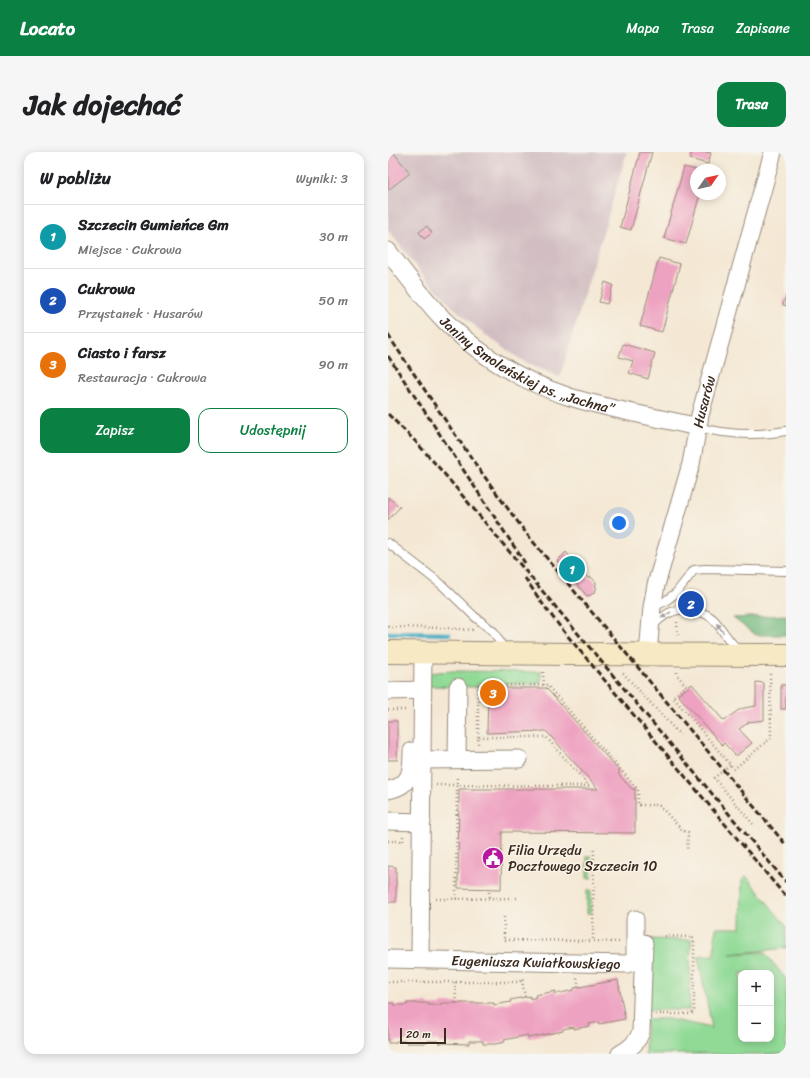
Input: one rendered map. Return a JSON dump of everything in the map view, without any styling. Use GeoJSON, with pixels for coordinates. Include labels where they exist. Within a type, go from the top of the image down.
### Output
{"type":"FeatureCollection","features":[{"type":"Feature","properties":{"kind":"street","name":"Husarów"},"geometry":{"type":"LineString","coordinates":[[648,644],[656,585],[691,464],[698,427],[773,152]]}},
{"type":"Feature","properties":{"kind":"street","name":"Janiny Smoleńskiej ps. „Jachna”"},"geometry":{"type":"LineString","coordinates":[[388,251],[417,290],[444,320],[473,345],[511,371],[548,389],[574,398],[698,427]]}},
{"type":"Feature","properties":{"kind":"street"},"geometry":{"type":"LineString","coordinates":[[388,652],[503,653],[648,644],[747,654],[778,654]]}},
{"type":"Feature","properties":{"kind":"street"},"geometry":{"type":"LineString","coordinates":[[388,790],[402,785],[409,777],[412,769],[417,690],[423,652]]}},
{"type":"Feature","properties":{"kind":"street"},"geometry":{"type":"LineString","coordinates":[[457,759],[458,687]]}},
{"type":"Feature","properties":{"kind":"street"},"geometry":{"type":"LineString","coordinates":[[388,691],[417,690]]}},
{"type":"Feature","properties":{"kind":"street"},"geometry":{"type":"LineString","coordinates":[[417,690],[422,760],[420,959]]}},
{"type":"Feature","properties":{"kind":"street"},"geometry":{"type":"LineString","coordinates":[[422,760],[519,759]]}},
{"type":"Feature","properties":{"kind":"street"},"geometry":{"type":"LineString","coordinates":[[388,821],[422,822]]}},
{"type":"Feature","properties":{"kind":"street","name":"Eugeniusza Kwiatkowskiego"},"geometry":{"type":"LineString","coordinates":[[388,959],[627,964],[632,962],[635,957],[640,938],[635,919]]}},
{"type":"Feature","properties":{"kind":"street"},"geometry":{"type":"LineString","coordinates":[[620,1054],[634,1045],[641,1032],[640,938]]}},
{"type":"Feature","properties":{"kind":"lane"},"geometry":{"type":"LineString","coordinates":[[698,427],[731,434],[786,431]]}},
{"type":"Feature","properties":{"kind":"lane"},"geometry":{"type":"LineString","coordinates":[[388,543],[441,584],[474,616],[494,632],[502,646],[503,653]]}},
{"type":"Feature","properties":{"kind":"lane"},"geometry":{"type":"LineString","coordinates":[[652,608],[664,602],[676,592],[694,570],[786,571]]}},
{"type":"Feature","properties":{"kind":"lane"},"geometry":{"type":"LineString","coordinates":[[648,644],[653,626],[658,620],[668,613],[680,609],[707,614],[713,619],[732,644],[747,654]]}},
{"type":"Feature","properties":{"kind":"path"},"geometry":{"type":"LineString","coordinates":[[388,627],[447,628],[494,632]]}},
{"type":"Feature","properties":{"kind":"path"},"geometry":{"type":"LineString","coordinates":[[677,668],[677,674],[686,686],[673,697],[734,769],[771,738],[778,654]]}},
{"type":"Feature","properties":{"kind":"path"},"geometry":{"type":"LineString","coordinates":[[543,667],[544,685]]}},
{"type":"Feature","properties":{"kind":"path"},"geometry":{"type":"LineString","coordinates":[[621,671],[680,734]]}},
{"type":"Feature","properties":{"kind":"path"},"geometry":{"type":"LineString","coordinates":[[478,737],[478,685],[547,685],[638,790],[638,804],[659,805],[682,831],[688,832],[687,851]]}},
{"type":"Feature","properties":{"kind":"path"},"geometry":{"type":"LineString","coordinates":[[456,899],[457,759]]}},
{"type":"Feature","properties":{"kind":"path"},"geometry":{"type":"LineString","coordinates":[[730,765],[714,778],[753,824]]}},
{"type":"Feature","properties":{"kind":"path"},"geometry":{"type":"LineString","coordinates":[[593,942],[594,850]]}},
{"type":"Feature","properties":{"kind":"path"},"geometry":{"type":"LineString","coordinates":[[489,888],[489,899]]}},
{"type":"Feature","properties":{"kind":"path"},"geometry":{"type":"LineString","coordinates":[[421,899],[517,898]]}},
{"type":"Feature","properties":{"kind":"path"},"geometry":{"type":"LineString","coordinates":[[504,918],[504,940],[628,942],[648,936],[692,937],[694,940],[693,1013],[642,1014]]}},
{"type":"Feature","properties":{"kind":"path"},"geometry":{"type":"LineString","coordinates":[[577,976],[580,987]]}},
{"type":"Feature","properties":{"kind":"path"},"geometry":{"type":"LineString","coordinates":[[388,982],[519,982],[527,977]]}},
{"type":"Feature","properties":{"kind":"path"},"geometry":{"type":"LineString","coordinates":[[455,982],[456,1003]]}},
{"type":"Feature","properties":{"kind":"shaded area"},"geometry":{"type":"Polygon","coordinates":[[[388,152],[627,152],[560,377],[526,363],[488,337],[452,306],[421,273],[388,230],[388,152]]]}},
{"type":"Feature","properties":{"kind":"green space"},"geometry":{"type":"Polygon","coordinates":[[[786,615],[786,635],[756,635],[733,618],[786,615]]]}},
{"type":"Feature","properties":{"kind":"green space"},"geometry":{"type":"Polygon","coordinates":[[[451,671],[541,672],[541,681],[537,684],[477,684],[477,687],[429,686],[429,673],[451,671]]]}},
{"type":"Feature","properties":{"kind":"green space"},"geometry":{"type":"Polygon","coordinates":[[[587,856],[591,856],[591,878],[587,878],[587,856]]]}},
{"type":"Feature","properties":{"kind":"green space"},"geometry":{"type":"Polygon","coordinates":[[[746,876],[786,926],[786,948],[730,954],[764,952],[786,979],[786,1054],[645,1054],[646,1019],[668,1019],[712,1028],[698,956],[714,955],[716,928],[741,928],[742,880],[746,876]]]}},
{"type":"Feature","properties":{"kind":"green space"},"geometry":{"type":"Polygon","coordinates":[[[587,890],[591,890],[591,913],[587,913],[587,890]]]}},
{"type":"Feature","properties":{"kind":"green space"},"geometry":{"type":"Polygon","coordinates":[[[647,939],[691,940],[689,1010],[646,1010],[647,939]]]}},
{"type":"Feature","properties":{"kind":"building"},"geometry":{"type":"Polygon","coordinates":[[[388,152],[393,152],[410,173],[388,190],[388,152]]]}},
{"type":"Feature","properties":{"kind":"building"},"geometry":{"type":"Polygon","coordinates":[[[640,152],[652,152],[631,230],[620,227],[640,152]]]}},
{"type":"Feature","properties":{"kind":"building"},"geometry":{"type":"Polygon","coordinates":[[[692,152],[711,153],[708,164],[690,159],[692,152]]]}},
{"type":"Feature","properties":{"kind":"building"},"geometry":{"type":"Polygon","coordinates":[[[684,167],[690,168],[690,200],[698,200],[686,244],[664,238],[684,167]]]}},
{"type":"Feature","properties":{"kind":"building"},"geometry":{"type":"Polygon","coordinates":[[[427,226],[432,233],[424,239],[419,232],[427,226]]]}},
{"type":"Feature","properties":{"kind":"building"},"geometry":{"type":"Polygon","coordinates":[[[659,258],[680,264],[662,332],[640,326],[659,258]]]}},
{"type":"Feature","properties":{"kind":"building"},"geometry":{"type":"Polygon","coordinates":[[[605,282],[613,285],[607,304],[599,302],[605,282]]]}},
{"type":"Feature","properties":{"kind":"building"},"geometry":{"type":"Polygon","coordinates":[[[786,295],[786,306],[783,305],[786,295]]]}},
{"type":"Feature","properties":{"kind":"building"},"geometry":{"type":"Polygon","coordinates":[[[623,344],[655,353],[648,379],[629,373],[633,361],[619,357],[623,344]]]}},
{"type":"Feature","properties":{"kind":"building"},"geometry":{"type":"Polygon","coordinates":[[[388,497],[400,507],[388,520],[388,497]]]}},
{"type":"Feature","properties":{"kind":"building"},"geometry":{"type":"Polygon","coordinates":[[[566,552],[588,578],[591,577],[596,582],[596,591],[589,596],[587,596],[557,561],[566,552]]]}},
{"type":"Feature","properties":{"kind":"building"},"geometry":{"type":"Polygon","coordinates":[[[756,682],[764,683],[764,720],[748,722],[739,729],[752,743],[736,756],[724,743],[722,745],[678,695],[692,684],[724,721],[737,711],[756,706],[756,682]]]}},
{"type":"Feature","properties":{"kind":"building"},"geometry":{"type":"Polygon","coordinates":[[[781,685],[786,685],[786,709],[781,709],[781,685]]]}},
{"type":"Feature","properties":{"kind":"building"},"geometry":{"type":"Polygon","coordinates":[[[488,688],[546,688],[620,772],[618,774],[632,789],[635,789],[635,833],[502,832],[501,889],[458,888],[459,789],[598,789],[546,731],[487,733],[488,688]]]}},
{"type":"Feature","properties":{"kind":"building"},"geometry":{"type":"Polygon","coordinates":[[[388,721],[397,721],[397,760],[388,760],[388,721]]]}},
{"type":"Feature","properties":{"kind":"building"},"geometry":{"type":"Polygon","coordinates":[[[388,866],[396,867],[396,902],[388,902],[388,866]]]}},
{"type":"Feature","properties":{"kind":"building"},"geometry":{"type":"Polygon","coordinates":[[[618,980],[625,1019],[599,1024],[599,1022],[589,1024],[590,1026],[574,1029],[574,1027],[563,1029],[563,1031],[528,1038],[528,1035],[504,1040],[505,1042],[495,1044],[483,1044],[483,1041],[469,1041],[469,1044],[439,1043],[439,1041],[428,1041],[427,1043],[407,1043],[407,1041],[396,1041],[396,1043],[388,1043],[388,1003],[394,1003],[394,1005],[407,1005],[407,1003],[428,1003],[428,1005],[441,1005],[441,1003],[494,1003],[494,1005],[511,1002],[510,1000],[530,996],[530,999],[536,997],[535,995],[556,991],[556,994],[574,990],[574,988],[618,980]]]}},
{"type":"Feature","properties":{"kind":"waterway"},"geometry":{"type":"LineString","coordinates":[[388,633],[449,634]]}},
{"type":"Feature","properties":{"kind":"railway"},"geometry":{"type":"LineString","coordinates":[[388,335],[475,463],[530,538],[786,845]]}},
{"type":"Feature","properties":{"kind":"railway"},"geometry":{"type":"LineString","coordinates":[[388,356],[525,563]]}},
{"type":"Feature","properties":{"kind":"railway"},"geometry":{"type":"LineString","coordinates":[[388,414],[441,470],[786,882]]}},
{"type":"Feature","properties":{"kind":"railway"},"geometry":{"type":"LineString","coordinates":[[525,578],[561,628],[786,897]]}},
{"type":"Feature","properties":{"kind":"place","name":"Szczecin Gumieńce Gm"},"geometry":{"type":"Point","coordinates":[572,569]}},
{"type":"Feature","properties":{"kind":"place","name":"Cukrowa"},"geometry":{"type":"Point","coordinates":[691,604]}},
{"type":"Feature","properties":{"kind":"place","name":"Ciasto i farsz"},"geometry":{"type":"Point","coordinates":[493,693]}},
{"type":"Feature","properties":{"kind":"place","name":"Filia Urzędu Pocztowego Szczecin 10"},"geometry":{"type":"Point","coordinates":[493,858]}}]}
